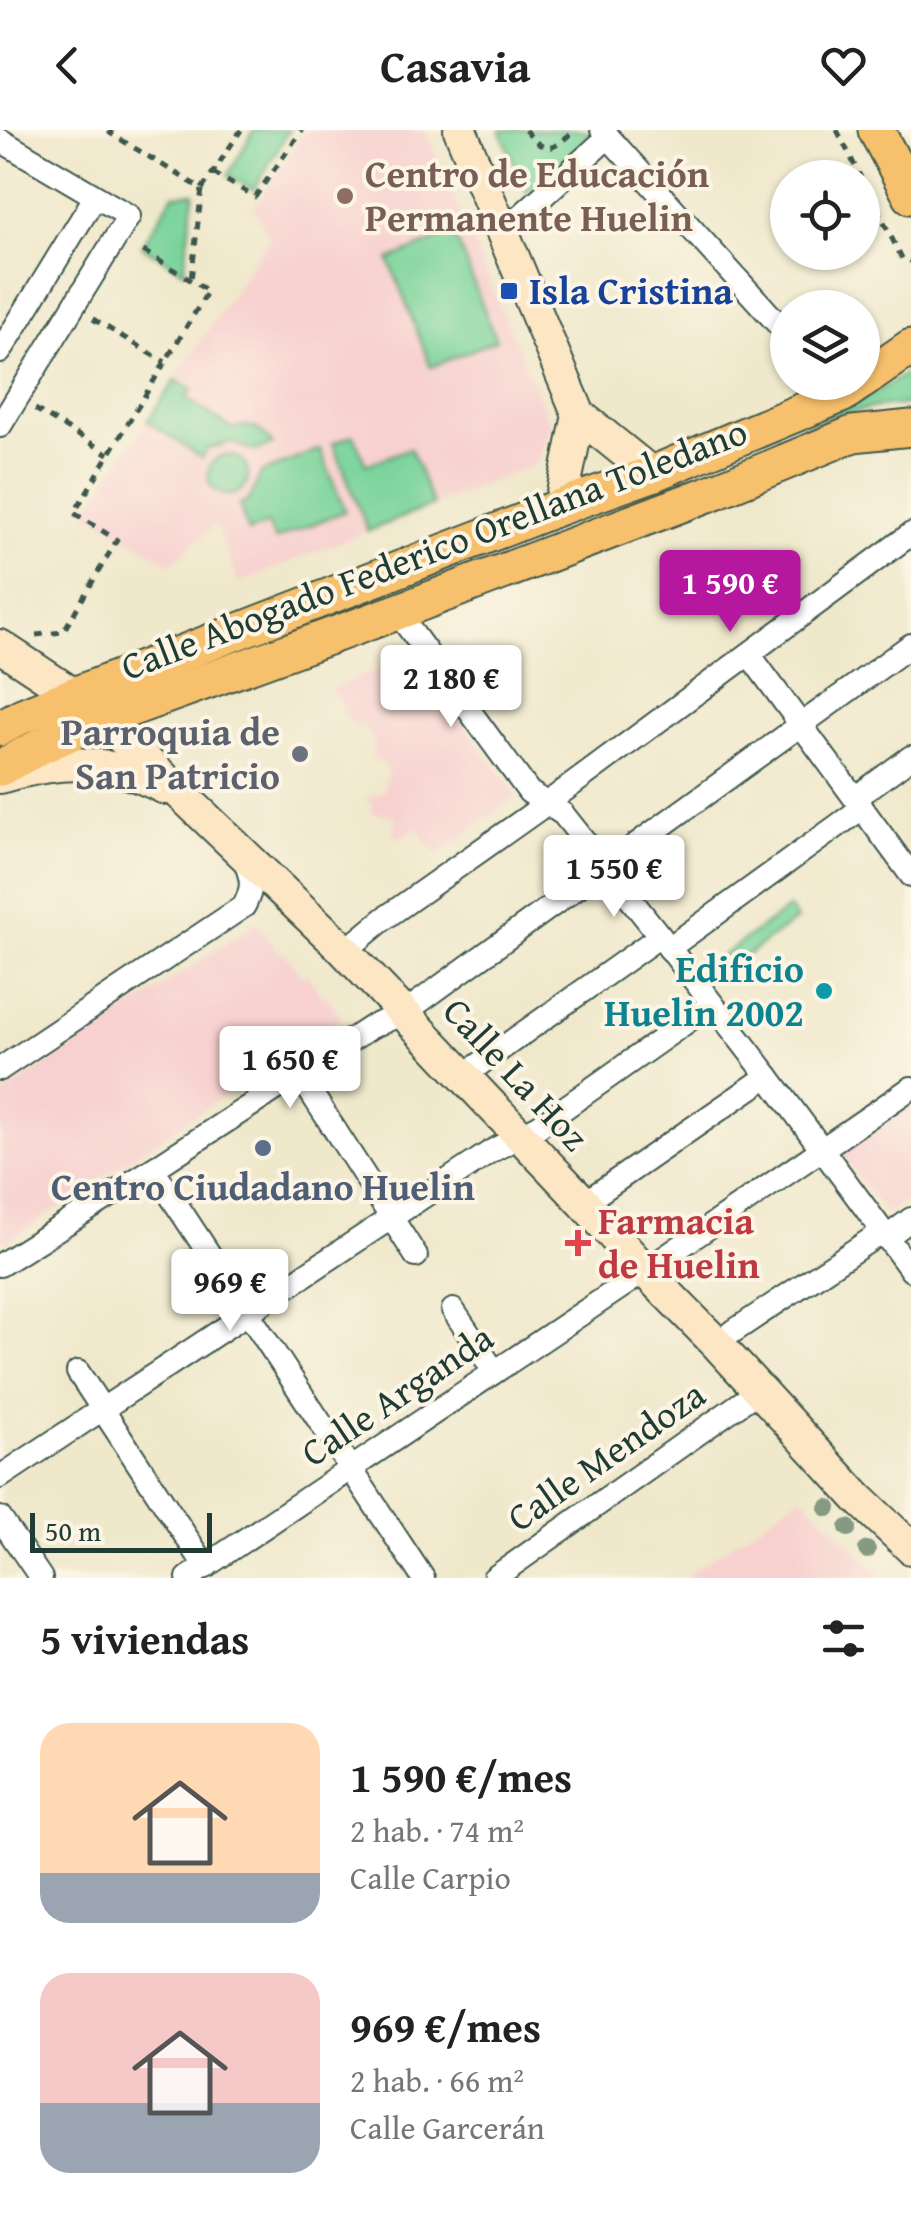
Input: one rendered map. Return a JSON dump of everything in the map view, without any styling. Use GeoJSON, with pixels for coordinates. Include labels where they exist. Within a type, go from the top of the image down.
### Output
{"type":"FeatureCollection","features":[{"type":"Feature","properties":{"kind":"main road"},"geometry":{"type":"LineString","coordinates":[[460,130],[579,415],[652,474],[708,494]]}},
{"type":"Feature","properties":{"kind":"main road"},"geometry":{"type":"LineString","coordinates":[[876,130],[911,196]]}},
{"type":"Feature","properties":{"kind":"main road","name":"Calle Abogado Federico Orellana Toledano"},"geometry":{"type":"LineString","coordinates":[[880,366],[911,348]]}},
{"type":"Feature","properties":{"kind":"main road","name":"Calle Abogado Federico Orellana Toledano"},"geometry":{"type":"LineString","coordinates":[[0,728],[74,695],[652,474],[816,400]]}},
{"type":"Feature","properties":{"kind":"main road"},"geometry":{"type":"LineString","coordinates":[[560,507],[579,415]]}},
{"type":"Feature","properties":{"kind":"main road","name":"Calle Abogado Federico Orellana Toledano"},"geometry":{"type":"LineString","coordinates":[[0,768],[102,719],[708,494],[853,434],[911,428]]}},
{"type":"Feature","properties":{"kind":"main road","name":"Calle La Hoz"},"geometry":{"type":"LineString","coordinates":[[0,646],[74,695],[102,719],[345,952],[858,1498],[911,1548]]}},
{"type":"Feature","properties":{"kind":"main road"},"geometry":{"type":"LineString","coordinates":[[0,777],[76,762],[116,768],[187,799]]}},
{"type":"Feature","properties":{"kind":"street"},"geometry":{"type":"LineString","coordinates":[[502,233],[605,133],[770,315]]}},
{"type":"Feature","properties":{"kind":"street"},"geometry":{"type":"LineString","coordinates":[[0,140],[95,196],[123,225],[0,426]]}},
{"type":"Feature","properties":{"kind":"street"},"geometry":{"type":"LineString","coordinates":[[0,352],[95,196]]}},
{"type":"Feature","properties":{"kind":"street"},"geometry":{"type":"LineString","coordinates":[[345,952],[385,918],[911,534]]}},
{"type":"Feature","properties":{"kind":"street"},"geometry":{"type":"LineString","coordinates":[[397,612],[529,792],[563,814],[664,942],[911,1270]]}},
{"type":"Feature","properties":{"kind":"street"},"geometry":{"type":"LineString","coordinates":[[0,1265],[371,1027],[404,1013],[911,645]]}},
{"type":"Feature","properties":{"kind":"street"},"geometry":{"type":"LineString","coordinates":[[749,654],[911,876]]}},
{"type":"Feature","properties":{"kind":"street"},"geometry":{"type":"LineString","coordinates":[[464,1076],[664,942],[859,803],[911,757]]}},
{"type":"Feature","properties":{"kind":"street"},"geometry":{"type":"LineString","coordinates":[[0,1069],[244,906],[252,880],[241,850]]}},
{"type":"Feature","properties":{"kind":"street"},"geometry":{"type":"LineString","coordinates":[[0,1478],[492,1151],[539,1126],[712,1004]]}},
{"type":"Feature","properties":{"kind":"street"},"geometry":{"type":"LineString","coordinates":[[299,1074],[416,1256]]}},
{"type":"Feature","properties":{"kind":"street"},"geometry":{"type":"LineString","coordinates":[[584,1203],[768,1076]]}},
{"type":"Feature","properties":{"kind":"street","name":"Calle Arganda"},"geometry":{"type":"LineString","coordinates":[[197,1572],[911,1088]]}},
{"type":"Feature","properties":{"kind":"street"},"geometry":{"type":"LineString","coordinates":[[153,1169],[424,1578]]}},
{"type":"Feature","properties":{"kind":"street"},"geometry":{"type":"LineString","coordinates":[[716,1343],[911,1219]]}},
{"type":"Feature","properties":{"kind":"street"},"geometry":{"type":"LineString","coordinates":[[453,1310],[494,1371]]}},
{"type":"Feature","properties":{"kind":"street"},"geometry":{"type":"LineString","coordinates":[[78,1372],[197,1572]]}},
{"type":"Feature","properties":{"kind":"street","name":"Calle Mendoza"},"geometry":{"type":"LineString","coordinates":[[494,1578],[758,1390]]}},
{"type":"Feature","properties":{"kind":"street"},"geometry":{"type":"LineString","coordinates":[[0,1518],[41,1578]]}},
{"type":"Feature","properties":{"kind":"path"},"geometry":{"type":"LineString","coordinates":[[112,130],[110,134],[202,189]]}},
{"type":"Feature","properties":{"kind":"path"},"geometry":{"type":"LineString","coordinates":[[191,280],[202,189],[241,130]]}},
{"type":"Feature","properties":{"kind":"path"},"geometry":{"type":"LineString","coordinates":[[213,172],[255,197],[302,130]]}},
{"type":"Feature","properties":{"kind":"path"},"geometry":{"type":"LineString","coordinates":[[525,130],[538,146],[546,149],[556,147],[575,130]]}},
{"type":"Feature","properties":{"kind":"path"},"geometry":{"type":"LineString","coordinates":[[837,130],[852,160]]}},
{"type":"Feature","properties":{"kind":"path"},"geometry":{"type":"LineString","coordinates":[[880,215],[903,260],[911,261]]}},
{"type":"Feature","properties":{"kind":"path"},"geometry":{"type":"LineString","coordinates":[[35,636],[63,632],[117,540],[74,514],[208,290],[123,225]]}},
{"type":"Feature","properties":{"kind":"path"},"geometry":{"type":"LineString","coordinates":[[74,307],[165,362]]}},
{"type":"Feature","properties":{"kind":"path"},"geometry":{"type":"LineString","coordinates":[[17,398],[110,454]]}},
{"type":"Feature","properties":{"kind":"shaded area"},"geometry":{"type":"Polygon","coordinates":[[[307,130],[425,130],[551,426],[535,464],[238,583],[216,524],[171,564],[86,512],[270,240],[254,207],[307,130]]]}},
{"type":"Feature","properties":{"kind":"shaded area"},"geometry":{"type":"Polygon","coordinates":[[[414,655],[517,796],[437,855],[416,828],[403,837],[392,835],[395,816],[371,812],[373,802],[363,800],[383,791],[388,768],[372,756],[375,742],[361,723],[354,727],[330,689],[414,655]]]}},
{"type":"Feature","properties":{"kind":"shaded area"},"geometry":{"type":"Polygon","coordinates":[[[258,922],[280,954],[284,952],[301,976],[306,973],[341,1017],[7,1242],[0,1240],[0,1096],[258,922]]]}},
{"type":"Feature","properties":{"kind":"shaded area"},"geometry":{"type":"Polygon","coordinates":[[[911,1100],[911,1198],[887,1214],[837,1151],[911,1100]]]}},
{"type":"Feature","properties":{"kind":"shaded area"},"geometry":{"type":"Polygon","coordinates":[[[802,1495],[883,1578],[683,1578],[802,1495]]]}},
{"type":"Feature","properties":{"kind":"green space"},"geometry":{"type":"Polygon","coordinates":[[[254,130],[289,130],[254,190],[228,175],[254,130]]]}},
{"type":"Feature","properties":{"kind":"green space"},"geometry":{"type":"Polygon","coordinates":[[[500,130],[587,130],[588,135],[584,143],[527,193],[500,130]]]}},
{"type":"Feature","properties":{"kind":"green space"},"geometry":{"type":"Polygon","coordinates":[[[194,193],[184,271],[142,246],[173,195],[194,193]]]}},
{"type":"Feature","properties":{"kind":"green space"},"geometry":{"type":"Polygon","coordinates":[[[454,233],[496,340],[431,367],[389,260],[454,233]]]}},
{"type":"Feature","properties":{"kind":"green space"},"geometry":{"type":"Polygon","coordinates":[[[911,370],[911,404],[840,415],[765,444],[861,400],[880,400],[880,390],[911,370]]]}},
{"type":"Feature","properties":{"kind":"green space"},"geometry":{"type":"Polygon","coordinates":[[[176,380],[192,390],[186,398],[232,429],[255,428],[273,444],[255,451],[230,442],[206,450],[202,458],[147,421],[176,380]]]}},
{"type":"Feature","properties":{"kind":"green space"},"geometry":{"type":"Polygon","coordinates":[[[354,435],[366,465],[410,448],[433,505],[368,531],[333,443],[354,435]]]}},
{"type":"Feature","properties":{"kind":"green space"},"geometry":{"type":"Polygon","coordinates":[[[320,449],[345,511],[275,540],[268,524],[248,532],[239,504],[249,501],[261,473],[320,449]]]}},
{"type":"Feature","properties":{"kind":"green space"},"geometry":{"type":"Polygon","coordinates":[[[228,455],[242,461],[248,475],[242,489],[228,495],[214,489],[208,475],[214,461],[228,455]]]}},
{"type":"Feature","properties":{"kind":"green space"},"geometry":{"type":"Polygon","coordinates":[[[789,908],[797,919],[725,971],[716,960],[789,908]]]}},
{"type":"Feature","properties":{"kind":"place","name":"Centro de Educación Permanente Huelin"},"geometry":{"type":"Point","coordinates":[345,196]}},
{"type":"Feature","properties":{"kind":"place","name":"Isla Cristina"},"geometry":{"type":"Point","coordinates":[509,291]}},
{"type":"Feature","properties":{"kind":"place","name":"Parroquia de San Patricio"},"geometry":{"type":"Point","coordinates":[300,754]}},
{"type":"Feature","properties":{"kind":"place","name":"Edificio Huelin 2002"},"geometry":{"type":"Point","coordinates":[824,991]}},
{"type":"Feature","properties":{"kind":"place","name":"Centro Ciudadano Huelin"},"geometry":{"type":"Point","coordinates":[263,1148]}},
{"type":"Feature","properties":{"kind":"place","name":"Farmacia de Huelin"},"geometry":{"type":"Point","coordinates":[578,1243]}}]}
